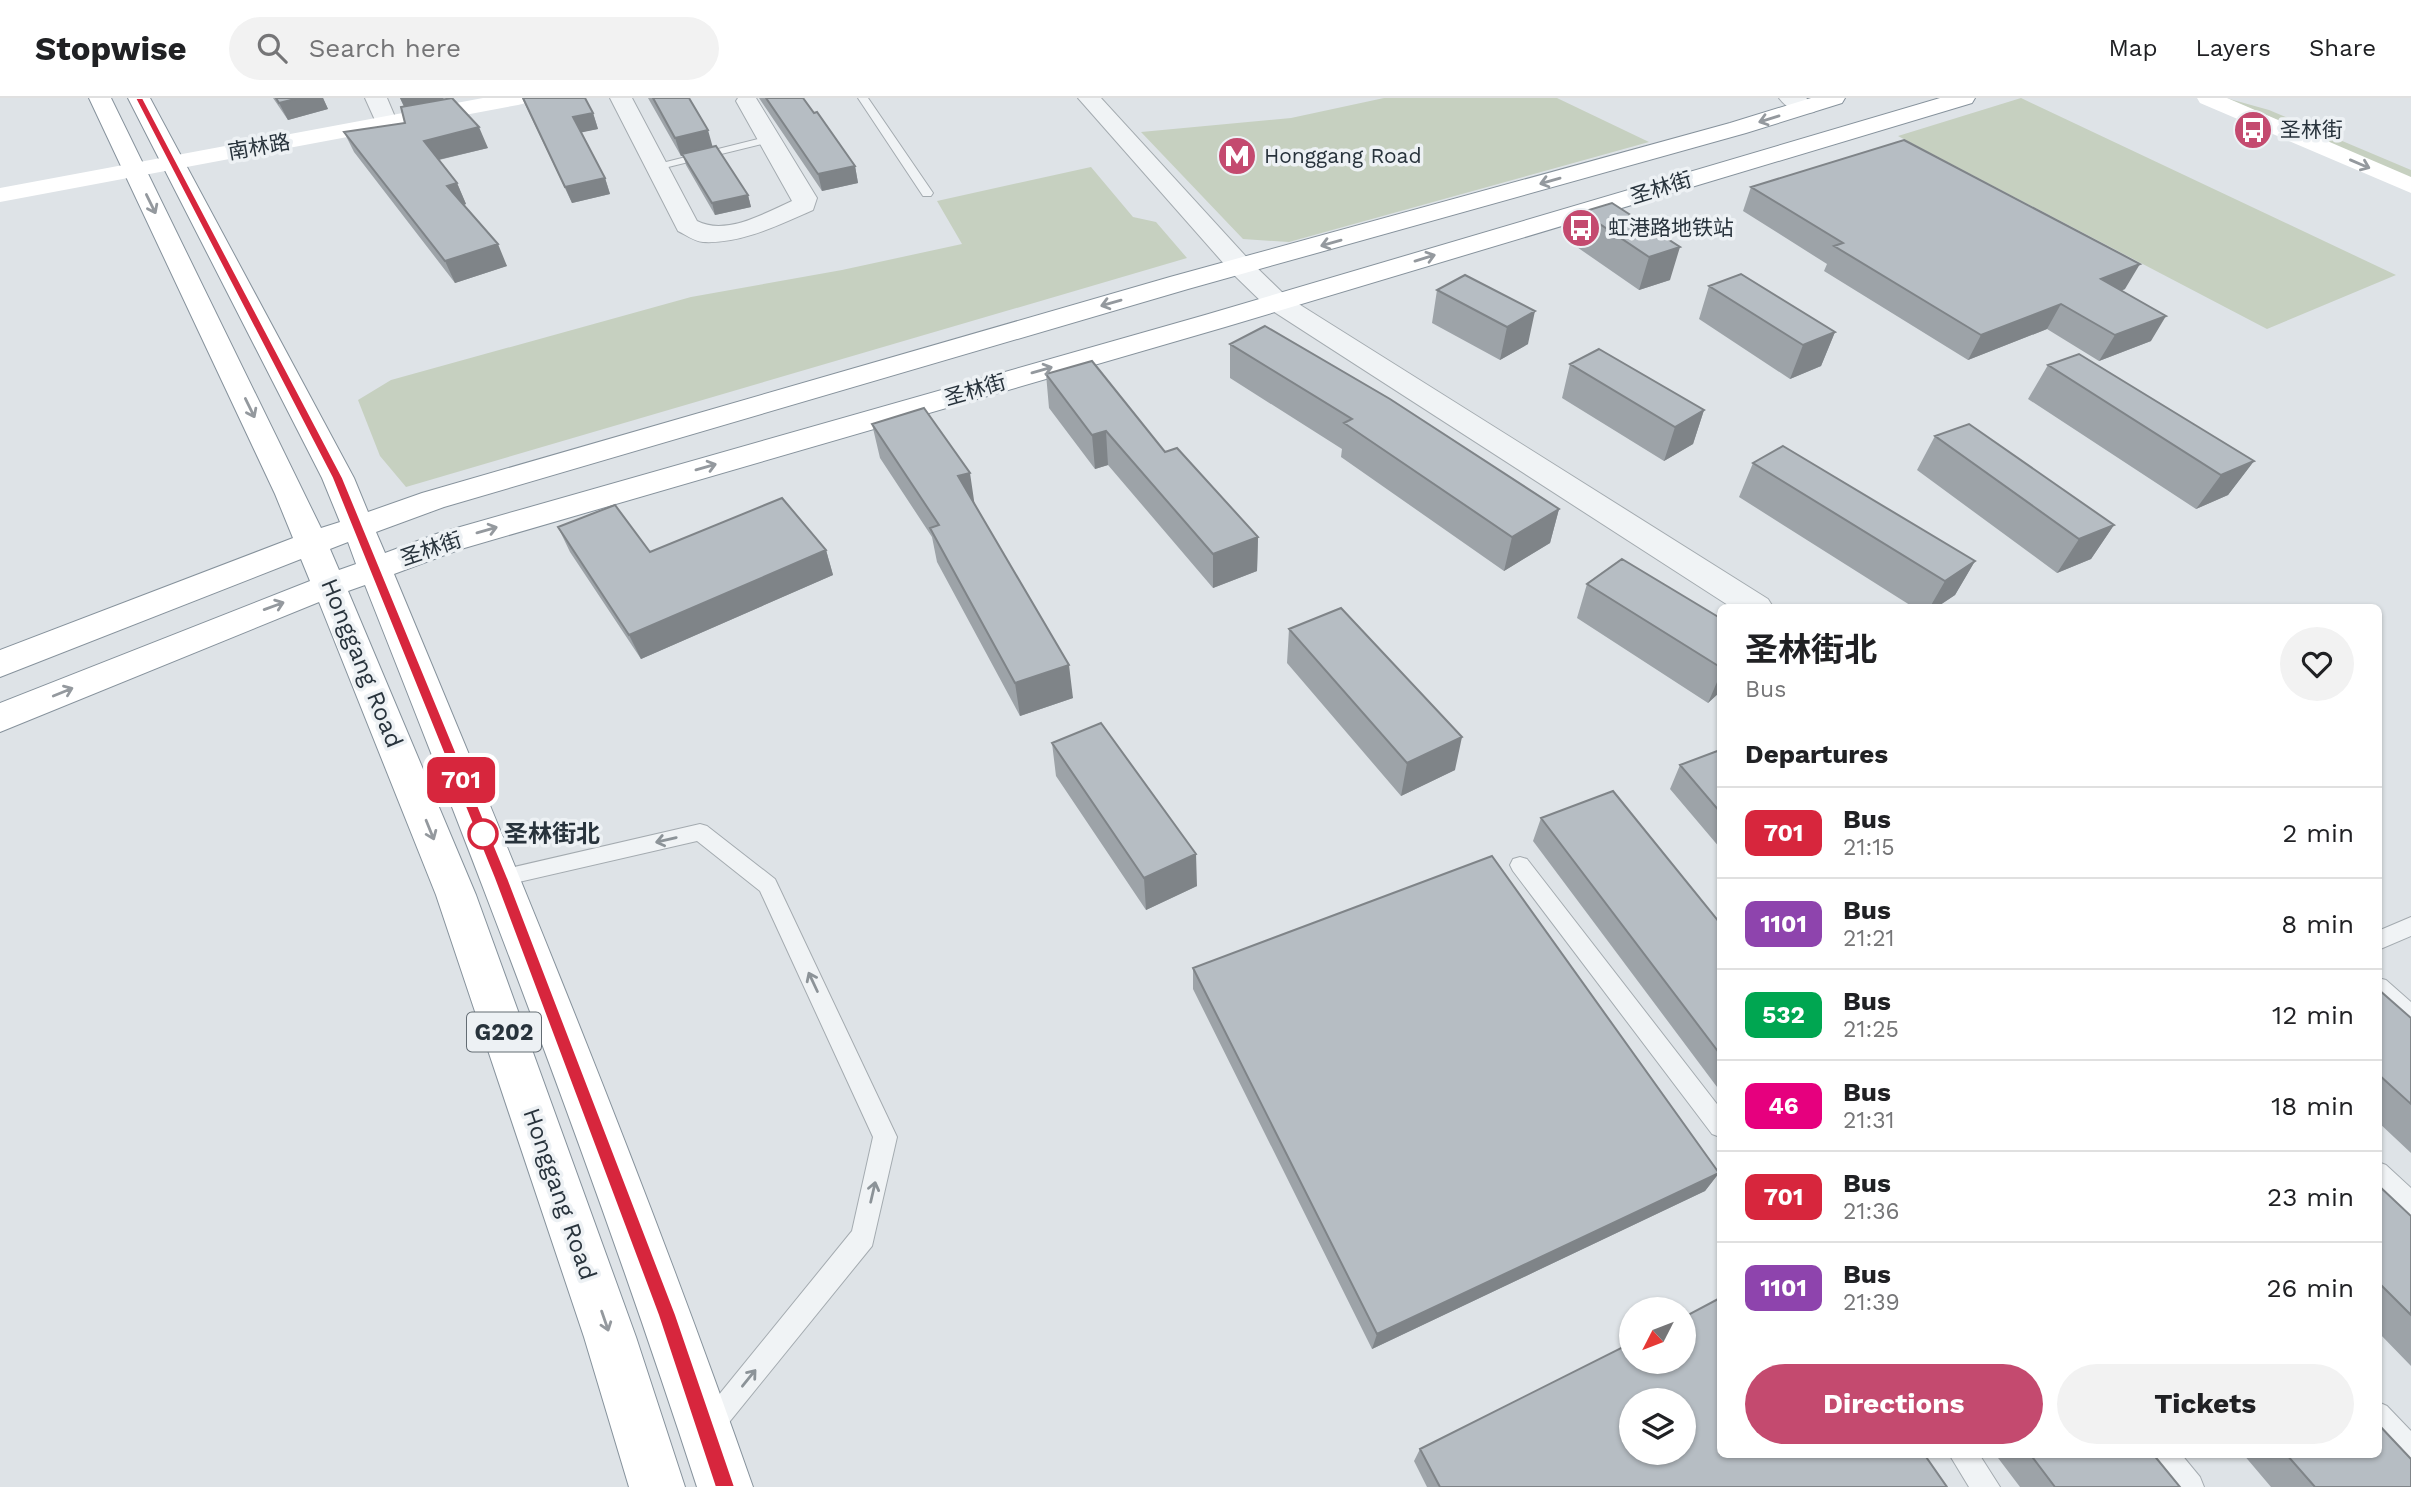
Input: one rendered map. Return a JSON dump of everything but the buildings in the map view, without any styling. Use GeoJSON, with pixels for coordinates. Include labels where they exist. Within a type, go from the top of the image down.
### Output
{"type":"FeatureCollection","features":[{"type":"Feature","properties":{"kind":"main road","name":"Honggang Road"},"geometry":{"type":"LineString","coordinates":[[100,98],[291,494],[456,895],[610,1337],[657,1487]]}},
{"type":"Feature","properties":{"kind":"main road","name":"Honggang Road"},"geometry":{"type":"LineString","coordinates":[[139,98],[338,478],[501,878],[667,1315],[725,1487]]}},
{"type":"Feature","properties":{"kind":"main road","name":"南林路"},"geometry":{"type":"LineString","coordinates":[[0,195],[517,98]]}},
{"type":"Feature","properties":{"kind":"main road","name":"圣林街"},"geometry":{"type":"LineString","coordinates":[[0,664],[224,575],[459,492],[1166,287],[1242,268],[1798,103],[1833,98]]}},
{"type":"Feature","properties":{"kind":"main road","name":"圣林街"},"geometry":{"type":"LineString","coordinates":[[0,718],[248,616],[450,541],[1277,302],[1964,98]]}},
{"type":"Feature","properties":{"kind":"main road"},"geometry":{"type":"LineString","coordinates":[[2208,98],[2411,186]]}},
{"type":"Feature","properties":{"kind":"main road"},"geometry":{"type":"LineString","coordinates":[[2256,98],[2411,163]]}},
{"type":"Feature","properties":{"kind":"street"},"geometry":{"type":"LineString","coordinates":[[376,98],[387,124]]}},
{"type":"Feature","properties":{"kind":"street"},"geometry":{"type":"LineString","coordinates":[[621,98],[687,226],[704,234],[730,232],[757,225],[804,205],[805,198],[747,101]]}},
{"type":"Feature","properties":{"kind":"street"},"geometry":{"type":"LineString","coordinates":[[1089,98],[1242,268],[1277,302],[1751,604]]}},
{"type":"Feature","properties":{"kind":"lane"},"geometry":{"type":"LineString","coordinates":[[863,98],[927,193]]}},
{"type":"Feature","properties":{"kind":"lane"},"geometry":{"type":"LineString","coordinates":[[656,166],[770,139]]}},
{"type":"Feature","properties":{"kind":"lane"},"geometry":{"type":"LineString","coordinates":[[501,878],[700,832],[768,885],[886,1137],[863,1237],[706,1431]]}},
{"type":"Feature","properties":{"kind":"lane"},"geometry":{"type":"LineString","coordinates":[[1520,865],[1717,1122]]}},
{"type":"Feature","properties":{"kind":"lane"},"geometry":{"type":"LineString","coordinates":[[2382,939],[2411,926]]}},
{"type":"Feature","properties":{"kind":"lane"},"geometry":{"type":"LineString","coordinates":[[2382,990],[2411,1015]]}},
{"type":"Feature","properties":{"kind":"lane"},"geometry":{"type":"LineString","coordinates":[[2382,1177],[2411,1204]]}},
{"type":"Feature","properties":{"kind":"lane"},"geometry":{"type":"LineString","coordinates":[[2382,1419],[2411,1451]]}},
{"type":"Feature","properties":{"kind":"lane"},"geometry":{"type":"LineString","coordinates":[[1965,1458],[1986,1487]]}},
{"type":"Feature","properties":{"kind":"lane"},"geometry":{"type":"LineString","coordinates":[[2166,1458],[2190,1487]]}},
{"type":"Feature","properties":{"kind":"green space"},"geometry":{"type":"Polygon","coordinates":[[[1384,98],[1557,98],[1649,142],[1289,242],[1243,239],[1141,132],[1291,118],[1384,98]]]}},
{"type":"Feature","properties":{"kind":"green space"},"geometry":{"type":"Polygon","coordinates":[[[2021,98],[2396,275],[2267,329],[1898,136],[2021,98]]]}},
{"type":"Feature","properties":{"kind":"green space"},"geometry":{"type":"Polygon","coordinates":[[[2226,98],[2269,110],[2411,170],[2411,178],[2226,98]]]}},
{"type":"Feature","properties":{"kind":"green space"},"geometry":{"type":"Polygon","coordinates":[[[1091,167],[1133,217],[1156,222],[1187,258],[406,487],[380,456],[358,400],[391,380],[691,297],[842,270],[962,244],[937,201],[1091,167]]]}},
{"type":"Feature","properties":{"kind":"bus line","name":"701"},"geometry":{"type":"LineString","coordinates":[[139,98],[338,478],[501,878],[667,1315],[725,1487]]}},
{"type":"Feature","properties":{"kind":"place","name":"圣林街"},"geometry":{"type":"Point","coordinates":[2253,130]}},
{"type":"Feature","properties":{"kind":"place","name":"Honggang Road"},"geometry":{"type":"Point","coordinates":[1237,156]}},
{"type":"Feature","properties":{"kind":"place","name":"虹港路地铁站"},"geometry":{"type":"Point","coordinates":[1581,228]}},
{"type":"Feature","properties":{"kind":"place","name":"圣林街北"},"geometry":{"type":"Point","coordinates":[483,834]}}]}
